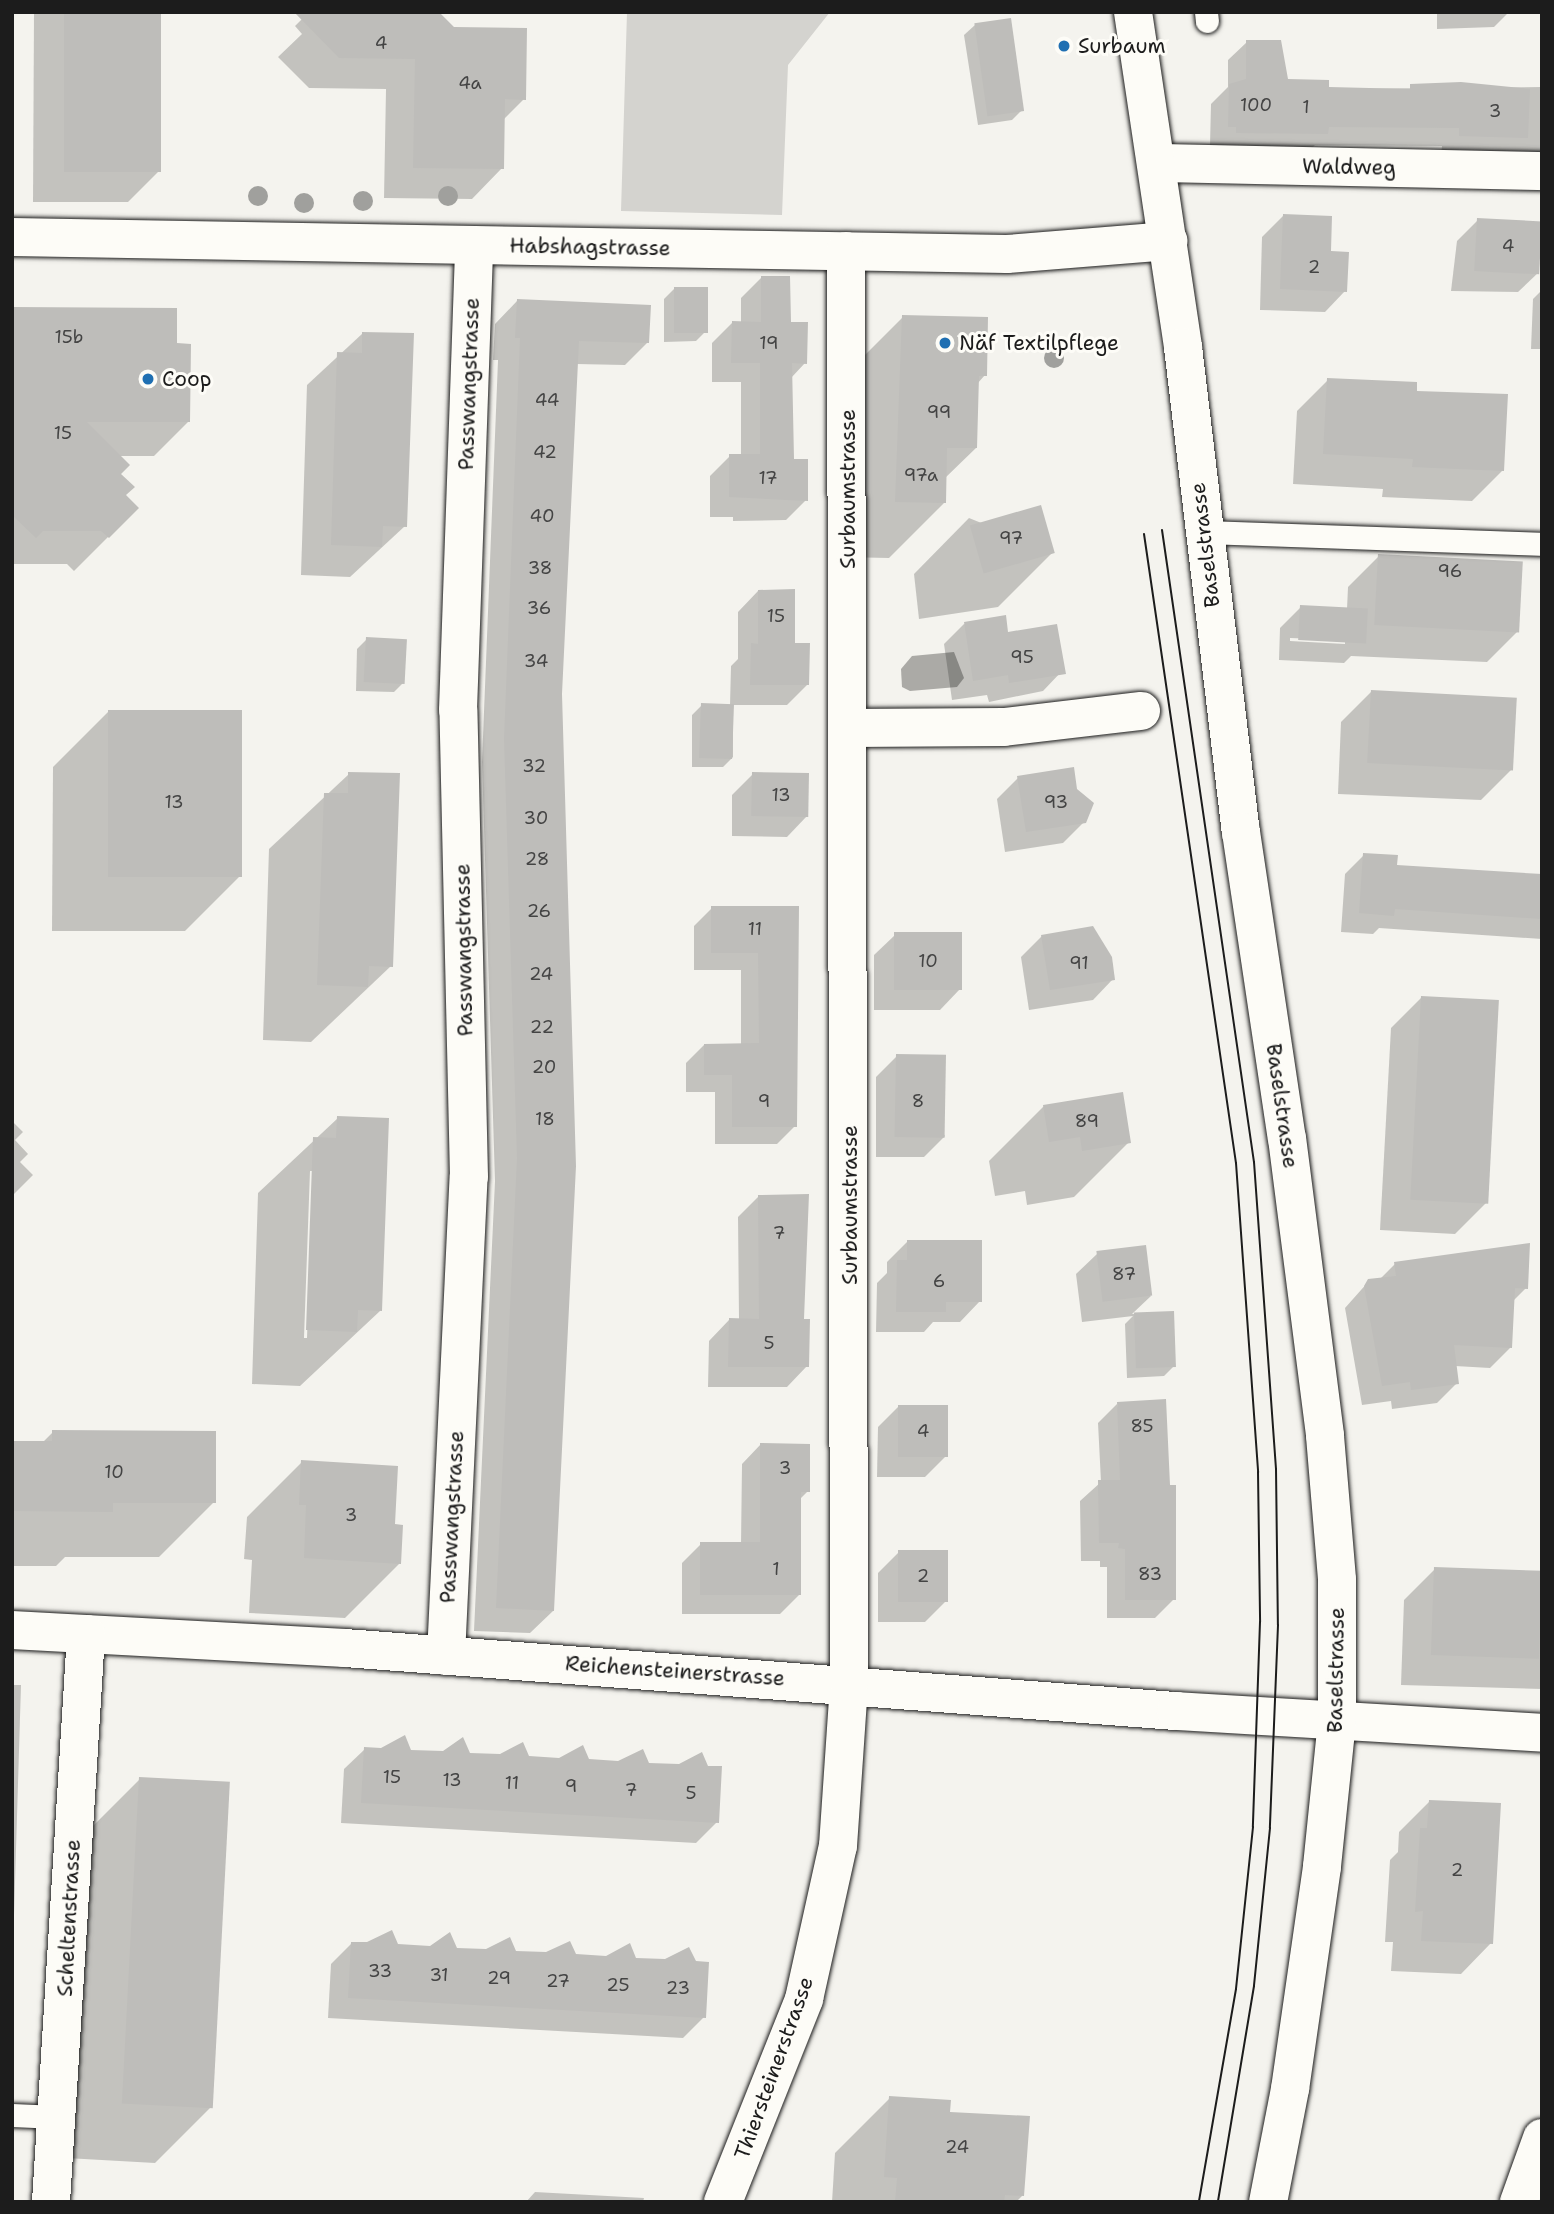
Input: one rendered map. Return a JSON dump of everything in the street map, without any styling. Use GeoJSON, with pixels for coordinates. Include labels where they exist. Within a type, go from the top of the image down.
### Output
{"type":"FeatureCollection","features":[{"type":"Feature","properties":{"kind":"street","name":"Baselstrasse"},"geometry":{"type":"LineString","coordinates":[[1133,12],[1168,241],[1203,532],[1325,1436],[1337,1580],[1337,1721],[1309,1970],[1268,2202]]}},
{"type":"Feature","properties":{"kind":"street","name":"Waldweg"},"geometry":{"type":"LineString","coordinates":[[1157,163],[1542,171]]}},
{"type":"Feature","properties":{"kind":"street","name":"Habshagstrasse"},"geometry":{"type":"LineString","coordinates":[[12,237],[1007,254],[1168,241]]}},
{"type":"Feature","properties":{"kind":"street","name":"Passwangstrasse"},"geometry":{"type":"LineString","coordinates":[[446,1656],[469,1177],[458,710],[474,245]]}},
{"type":"Feature","properties":{"kind":"street","name":"Surbaumstrasse"},"geometry":{"type":"LineString","coordinates":[[846,251],[850,728],[849,1683]]}},
{"type":"Feature","properties":{"kind":"street"},"geometry":{"type":"LineString","coordinates":[[850,728],[1004,727],[1140,711]]}},
{"type":"Feature","properties":{"kind":"street","name":"Reichensteinerstrasse"},"geometry":{"type":"LineString","coordinates":[[12,1630],[849,1683],[1337,1721],[1542,1733]]}},
{"type":"Feature","properties":{"kind":"street","name":"Scheltenstrasse"},"geometry":{"type":"LineString","coordinates":[[51,2202],[86,1634]]}},
{"type":"Feature","properties":{"kind":"street","name":"Thiersteinerstrasse"},"geometry":{"type":"LineString","coordinates":[[723,2202],[804,1999],[838,1846],[849,1683]]}},
{"type":"Feature","properties":{"kind":"street"},"geometry":{"type":"LineString","coordinates":[[1519,2202],[1542,2138]]}},
{"type":"Feature","properties":{"kind":"lane"},"geometry":{"type":"LineString","coordinates":[[1203,532],[1542,544]]}},
{"type":"Feature","properties":{"kind":"lane"},"geometry":{"type":"LineString","coordinates":[[12,2115],[57,2117]]}},
{"type":"Feature","properties":{"kind":"shaded area"},"geometry":{"type":"Polygon","coordinates":[[[627,12],[830,12],[788,65],[782,215],[621,211],[627,12]]]}},
{"type":"Feature","properties":{"kind":"shaded area"},"geometry":{"type":"Polygon","coordinates":[[[954,652],[964,678],[957,687],[910,691],[902,687],[901,669],[912,656],[954,652]]]}},
{"type":"Feature","properties":{"kind":"building"},"geometry":{"type":"Polygon","coordinates":[[[64,12],[161,12],[161,172],[64,172],[64,12]]]}},
{"type":"Feature","properties":{"kind":"building"},"geometry":{"type":"Polygon","coordinates":[[[294,12],[439,12],[454,27],[527,28],[526,100],[505,99],[504,169],[413,168],[415,59],[339,58],[294,12]]]}},
{"type":"Feature","properties":{"kind":"building"},"geometry":{"type":"Polygon","coordinates":[[[1011,18],[1024,111],[987,116],[974,23],[1011,18]]]}},
{"type":"Feature","properties":{"kind":"building"},"geometry":{"type":"Polygon","coordinates":[[[1246,40],[1281,40],[1288,79],[1329,80],[1329,87],[1410,89],[1410,84],[1461,82],[1530,89],[1528,138],[1459,136],[1459,128],[1329,127],[1328,134],[1236,133],[1236,127],[1228,127],[1229,84],[1246,79],[1246,40]]]}},
{"type":"Feature","properties":{"kind":"building"},"geometry":{"type":"Polygon","coordinates":[[[1283,214],[1332,216],[1331,251],[1349,252],[1347,292],[1280,289],[1283,214]]]}},
{"type":"Feature","properties":{"kind":"building"},"geometry":{"type":"Polygon","coordinates":[[[1477,218],[1542,221],[1539,274],[1474,271],[1477,218]]]}},
{"type":"Feature","properties":{"kind":"building"},"geometry":{"type":"Polygon","coordinates":[[[761,276],[790,276],[791,322],[808,322],[807,364],[792,363],[794,459],[808,459],[808,501],[729,497],[729,454],[760,454],[760,363],[731,363],[732,321],[761,322],[761,276]]]}},
{"type":"Feature","properties":{"kind":"building"},"geometry":{"type":"Polygon","coordinates":[[[674,287],[708,287],[708,333],[674,333],[674,287]]]}},
{"type":"Feature","properties":{"kind":"building"},"geometry":{"type":"Polygon","coordinates":[[[517,299],[651,305],[649,343],[579,341],[562,694],[576,1166],[554,1611],[496,1608],[517,1158],[504,739],[520,338],[515,338],[517,299]]]}},
{"type":"Feature","properties":{"kind":"building"},"geometry":{"type":"Polygon","coordinates":[[[12,307],[177,308],[177,343],[191,344],[190,422],[87,422],[130,465],[121,474],[135,487],[126,495],[139,508],[109,538],[101,531],[43,531],[36,538],[12,515],[12,307]]]}},
{"type":"Feature","properties":{"kind":"building"},"geometry":{"type":"Polygon","coordinates":[[[902,315],[988,317],[987,376],[979,376],[977,448],[947,448],[946,503],[895,502],[902,315]]]}},
{"type":"Feature","properties":{"kind":"building"},"geometry":{"type":"Polygon","coordinates":[[[362,332],[414,333],[407,527],[383,526],[382,547],[331,545],[337,352],[362,353],[362,332]]]}},
{"type":"Feature","properties":{"kind":"building"},"geometry":{"type":"Polygon","coordinates":[[[1327,378],[1417,382],[1417,391],[1508,394],[1504,471],[1412,467],[1413,459],[1323,454],[1327,378]]]}},
{"type":"Feature","properties":{"kind":"building"},"geometry":{"type":"Polygon","coordinates":[[[1041,505],[1055,553],[984,573],[970,525],[1041,505]]]}},
{"type":"Feature","properties":{"kind":"building"},"geometry":{"type":"Polygon","coordinates":[[[1378,554],[1523,562],[1519,632],[1374,625],[1378,554]]]}},
{"type":"Feature","properties":{"kind":"building"},"geometry":{"type":"Polygon","coordinates":[[[795,589],[795,643],[810,643],[809,685],[750,685],[751,643],[758,644],[758,590],[795,589]]]}},
{"type":"Feature","properties":{"kind":"building"},"geometry":{"type":"Polygon","coordinates":[[[1300,605],[1368,609],[1366,644],[1298,640],[1300,605]]]}},
{"type":"Feature","properties":{"kind":"building"},"geometry":{"type":"Polygon","coordinates":[[[1006,615],[1008,632],[1057,624],[1066,674],[1009,683],[1008,675],[973,681],[964,622],[1006,615]]]}},
{"type":"Feature","properties":{"kind":"building"},"geometry":{"type":"Polygon","coordinates":[[[366,637],[407,639],[405,684],[364,682],[366,637]]]}},
{"type":"Feature","properties":{"kind":"building"},"geometry":{"type":"Polygon","coordinates":[[[1371,690],[1517,698],[1513,771],[1367,763],[1371,690]]]}},
{"type":"Feature","properties":{"kind":"building"},"geometry":{"type":"Polygon","coordinates":[[[701,703],[734,704],[732,759],[699,758],[701,703]]]}},
{"type":"Feature","properties":{"kind":"building"},"geometry":{"type":"Polygon","coordinates":[[[108,710],[242,710],[242,877],[108,877],[108,710]]]}},
{"type":"Feature","properties":{"kind":"building"},"geometry":{"type":"Polygon","coordinates":[[[1074,767],[1077,789],[1094,803],[1086,823],[1026,832],[1017,776],[1074,767]]]}},
{"type":"Feature","properties":{"kind":"building"},"geometry":{"type":"Polygon","coordinates":[[[348,772],[400,773],[393,967],[369,966],[368,987],[317,985],[324,793],[348,793],[348,772]]]}},
{"type":"Feature","properties":{"kind":"building"},"geometry":{"type":"Polygon","coordinates":[[[752,772],[809,773],[808,817],[751,816],[752,772]]]}},
{"type":"Feature","properties":{"kind":"building"},"geometry":{"type":"Polygon","coordinates":[[[1363,853],[1398,855],[1397,865],[1542,874],[1542,919],[1395,909],[1394,916],[1359,913],[1363,853]]]}},
{"type":"Feature","properties":{"kind":"building"},"geometry":{"type":"Polygon","coordinates":[[[711,906],[799,906],[797,1127],[732,1127],[732,1075],[704,1075],[704,1044],[759,1043],[758,953],[711,953],[711,906]]]}},
{"type":"Feature","properties":{"kind":"building"},"geometry":{"type":"Polygon","coordinates":[[[1093,926],[1112,957],[1115,980],[1050,990],[1041,935],[1093,926]]]}},
{"type":"Feature","properties":{"kind":"building"},"geometry":{"type":"Polygon","coordinates":[[[894,932],[962,932],[962,990],[894,990],[894,932]]]}},
{"type":"Feature","properties":{"kind":"building"},"geometry":{"type":"Polygon","coordinates":[[[1421,996],[1499,1000],[1488,1204],[1410,1200],[1421,996]]]}},
{"type":"Feature","properties":{"kind":"building"},"geometry":{"type":"Polygon","coordinates":[[[896,1054],[946,1055],[945,1138],[895,1137],[896,1054]]]}},
{"type":"Feature","properties":{"kind":"building"},"geometry":{"type":"Polygon","coordinates":[[[1123,1092],[1131,1143],[1082,1151],[1080,1137],[1049,1142],[1043,1105],[1123,1092]]]}},
{"type":"Feature","properties":{"kind":"building"},"geometry":{"type":"Polygon","coordinates":[[[337,1116],[389,1118],[382,1311],[358,1310],[357,1332],[306,1330],[313,1137],[336,1138],[337,1116]]]}},
{"type":"Feature","properties":{"kind":"building"},"geometry":{"type":"Polygon","coordinates":[[[809,1194],[804,1319],[810,1319],[809,1367],[728,1367],[729,1318],[759,1319],[758,1195],[809,1194]]]}},
{"type":"Feature","properties":{"kind":"building"},"geometry":{"type":"Polygon","coordinates":[[[907,1240],[982,1240],[982,1302],[946,1302],[946,1312],[896,1312],[897,1260],[907,1260],[907,1240]]]}},
{"type":"Feature","properties":{"kind":"building"},"geometry":{"type":"Polygon","coordinates":[[[1530,1243],[1528,1289],[1515,1288],[1512,1348],[1454,1345],[1459,1384],[1411,1390],[1410,1382],[1382,1386],[1364,1286],[1368,1279],[1396,1276],[1394,1262],[1530,1243]]]}},
{"type":"Feature","properties":{"kind":"building"},"geometry":{"type":"Polygon","coordinates":[[[1146,1245],[1152,1296],[1103,1302],[1096,1251],[1146,1245]]]}},
{"type":"Feature","properties":{"kind":"building"},"geometry":{"type":"Polygon","coordinates":[[[1174,1311],[1176,1367],[1136,1368],[1134,1312],[1174,1311]]]}},
{"type":"Feature","properties":{"kind":"building"},"geometry":{"type":"Polygon","coordinates":[[[1166,1399],[1170,1485],[1176,1485],[1176,1600],[1125,1600],[1125,1549],[1118,1548],[1119,1543],[1099,1543],[1098,1480],[1120,1480],[1117,1402],[1166,1399]]]}},
{"type":"Feature","properties":{"kind":"building"},"geometry":{"type":"Polygon","coordinates":[[[898,1405],[948,1405],[948,1457],[898,1457],[898,1405]]]}},
{"type":"Feature","properties":{"kind":"building"},"geometry":{"type":"Polygon","coordinates":[[[52,1430],[216,1431],[216,1503],[113,1503],[113,1512],[12,1511],[12,1441],[52,1441],[52,1430]]]}},
{"type":"Feature","properties":{"kind":"building"},"geometry":{"type":"Polygon","coordinates":[[[760,1443],[810,1444],[810,1492],[801,1492],[801,1595],[700,1595],[700,1542],[760,1542],[760,1443]]]}},
{"type":"Feature","properties":{"kind":"building"},"geometry":{"type":"Polygon","coordinates":[[[301,1460],[398,1466],[395,1524],[403,1525],[401,1564],[304,1558],[306,1505],[299,1505],[301,1460]]]}},
{"type":"Feature","properties":{"kind":"building"},"geometry":{"type":"Polygon","coordinates":[[[898,1550],[948,1550],[948,1602],[898,1602],[898,1550]]]}},
{"type":"Feature","properties":{"kind":"building"},"geometry":{"type":"Polygon","coordinates":[[[1434,1567],[1542,1571],[1539,1659],[1431,1655],[1434,1567]]]}},
{"type":"Feature","properties":{"kind":"building"},"geometry":{"type":"Polygon","coordinates":[[[405,1735],[411,1750],[443,1751],[463,1737],[470,1753],[500,1754],[523,1742],[529,1756],[559,1758],[583,1745],[589,1759],[618,1761],[643,1749],[649,1763],[679,1764],[702,1752],[708,1766],[722,1766],[719,1823],[361,1803],[364,1747],[381,1748],[405,1735]]]}},
{"type":"Feature","properties":{"kind":"building"},"geometry":{"type":"Polygon","coordinates":[[[139,1777],[230,1782],[213,2108],[122,2104],[139,1777]]]}},
{"type":"Feature","properties":{"kind":"building"},"geometry":{"type":"Polygon","coordinates":[[[1429,1800],[1501,1803],[1493,1944],[1421,1941],[1423,1911],[1415,1912],[1420,1828],[1427,1828],[1429,1800]]]}},
{"type":"Feature","properties":{"kind":"building"},"geometry":{"type":"Polygon","coordinates":[[[392,1930],[398,1944],[430,1946],[450,1932],[457,1948],[486,1949],[510,1937],[516,1951],[546,1952],[570,1941],[576,1954],[606,1956],[630,1943],[636,1958],[665,1959],[689,1947],[696,1961],[709,1962],[706,2018],[348,1998],[351,1942],[367,1942],[392,1930]]]}},
{"type":"Feature","properties":{"kind":"building"},"geometry":{"type":"Polygon","coordinates":[[[889,2096],[951,2100],[950,2112],[1030,2116],[1024,2196],[1005,2195],[1004,2202],[895,2202],[897,2178],[884,2177],[889,2096]]]}},
{"type":"Feature","properties":{"kind":"tram line"},"geometry":{"type":"LineString","coordinates":[[1162,530],[1254,1162],[1276,1469],[1278,1625],[1270,1828],[1254,1986],[1218,2202]]}},
{"type":"Feature","properties":{"kind":"tram line"},"geometry":{"type":"LineString","coordinates":[[1144,534],[1236,1163],[1258,1472],[1260,1622],[1253,1827],[1236,1989],[1199,2202]]}},
{"type":"Feature","properties":{"kind":"place","name":"Surbaum"},"geometry":{"type":"Point","coordinates":[1064,46]}},
{"type":"Feature","properties":{"kind":"place","name":"Näf Textilpflege"},"geometry":{"type":"Point","coordinates":[945,343]}},
{"type":"Feature","properties":{"kind":"place","name":"Coop"},"geometry":{"type":"Point","coordinates":[148,379]}}]}
